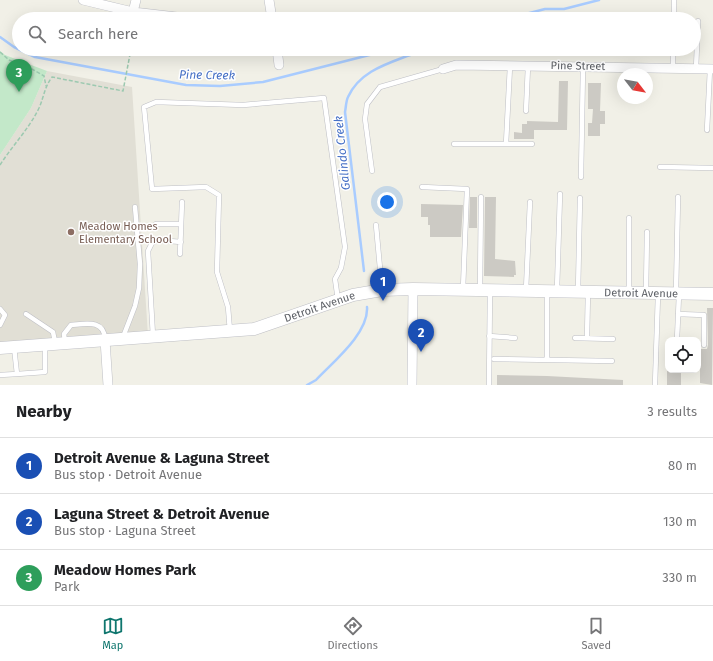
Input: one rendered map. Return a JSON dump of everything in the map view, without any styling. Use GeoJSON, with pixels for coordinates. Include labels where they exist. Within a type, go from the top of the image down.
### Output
{"type":"FeatureCollection","features":[{"type":"Feature","properties":{"kind":"street"},"geometry":{"type":"LineString","coordinates":[[83,0],[133,12],[136,0]]}},
{"type":"Feature","properties":{"kind":"street"},"geometry":{"type":"LineString","coordinates":[[269,0],[271,12]]}},
{"type":"Feature","properties":{"kind":"street"},"geometry":{"type":"LineString","coordinates":[[278,56],[279,65]]}},
{"type":"Feature","properties":{"kind":"street","name":"Pine Street"},"geometry":{"type":"LineString","coordinates":[[443,69],[456,65],[510,65],[711,69]]}},
{"type":"Feature","properties":{"kind":"street"},"geometry":{"type":"LineString","coordinates":[[412,385],[413,289]]}},
{"type":"Feature","properties":{"kind":"street","name":"Detroit Avenue"},"geometry":{"type":"LineString","coordinates":[[0,348],[254,329],[353,295],[382,290],[413,289],[713,294]]}},
{"type":"Feature","properties":{"kind":"street"},"geometry":{"type":"LineString","coordinates":[[105,340],[108,385]]}},
{"type":"Feature","properties":{"kind":"lane"},"geometry":{"type":"LineString","coordinates":[[674,0],[674,12]]}},
{"type":"Feature","properties":{"kind":"lane"},"geometry":{"type":"LineString","coordinates":[[673,56],[673,68]]}},
{"type":"Feature","properties":{"kind":"lane"},"geometry":{"type":"LineString","coordinates":[[696,69],[697,56]]}},
{"type":"Feature","properties":{"kind":"lane"},"geometry":{"type":"LineString","coordinates":[[506,144],[510,65]]}},
{"type":"Feature","properties":{"kind":"lane"},"geometry":{"type":"LineString","coordinates":[[526,111],[528,66]]}},
{"type":"Feature","properties":{"kind":"lane"},"geometry":{"type":"LineString","coordinates":[[581,177],[583,67]]}},
{"type":"Feature","properties":{"kind":"lane"},"geometry":{"type":"LineString","coordinates":[[372,171],[365,119],[367,104],[380,86],[443,69]]}},
{"type":"Feature","properties":{"kind":"lane"},"geometry":{"type":"LineString","coordinates":[[707,130],[711,69]]}},
{"type":"Feature","properties":{"kind":"lane"},"geometry":{"type":"LineString","coordinates":[[230,331],[228,307],[217,272],[219,195],[206,187],[152,189],[144,107],[156,102],[243,105],[324,98],[345,247],[341,268],[335,279],[338,300]]}},
{"type":"Feature","properties":{"kind":"lane"},"geometry":{"type":"LineString","coordinates":[[454,144],[532,144]]}},
{"type":"Feature","properties":{"kind":"lane"},"geometry":{"type":"LineString","coordinates":[[660,167],[713,168]]}},
{"type":"Feature","properties":{"kind":"lane"},"geometry":{"type":"LineString","coordinates":[[422,187],[467,189],[463,290]]}},
{"type":"Feature","properties":{"kind":"lane"},"geometry":{"type":"LineString","coordinates":[[546,360],[560,194]]}},
{"type":"Feature","properties":{"kind":"lane"},"geometry":{"type":"LineString","coordinates":[[481,197],[485,290],[489,336],[489,385]]}},
{"type":"Feature","properties":{"kind":"lane"},"geometry":{"type":"LineString","coordinates":[[677,337],[678,197]]}},
{"type":"Feature","properties":{"kind":"lane"},"geometry":{"type":"LineString","coordinates":[[580,198],[583,292],[587,338]]}},
{"type":"Feature","properties":{"kind":"lane"},"geometry":{"type":"LineString","coordinates":[[180,254],[182,202]]}},
{"type":"Feature","properties":{"kind":"lane"},"geometry":{"type":"LineString","coordinates":[[526,291],[530,202]]}},
{"type":"Feature","properties":{"kind":"lane"},"geometry":{"type":"LineString","coordinates":[[123,339],[135,306],[139,288],[140,264],[135,207]]}},
{"type":"Feature","properties":{"kind":"lane"},"geometry":{"type":"LineString","coordinates":[[629,218],[629,293]]}},
{"type":"Feature","properties":{"kind":"lane"},"geometry":{"type":"LineString","coordinates":[[156,224],[181,224]]}},
{"type":"Feature","properties":{"kind":"lane"},"geometry":{"type":"LineString","coordinates":[[376,225],[382,290]]}},
{"type":"Feature","properties":{"kind":"lane"},"geometry":{"type":"LineString","coordinates":[[646,293],[647,232]]}},
{"type":"Feature","properties":{"kind":"lane"},"geometry":{"type":"LineString","coordinates":[[153,336],[148,251],[152,243],[158,240],[180,242]]}},
{"type":"Feature","properties":{"kind":"lane"},"geometry":{"type":"LineString","coordinates":[[655,385],[658,293]]}},
{"type":"Feature","properties":{"kind":"lane"},"geometry":{"type":"LineString","coordinates":[[0,309],[5,315],[0,325]]}},
{"type":"Feature","properties":{"kind":"lane"},"geometry":{"type":"LineString","coordinates":[[26,314],[53,332],[55,344]]}},
{"type":"Feature","properties":{"kind":"lane"},"geometry":{"type":"LineString","coordinates":[[678,314],[704,315],[704,345]]}},
{"type":"Feature","properties":{"kind":"lane"},"geometry":{"type":"LineString","coordinates":[[0,375],[45,372],[55,344],[71,325],[95,324],[100,326],[104,332],[105,340]]}},
{"type":"Feature","properties":{"kind":"lane"},"geometry":{"type":"LineString","coordinates":[[489,336],[515,338]]}},
{"type":"Feature","properties":{"kind":"lane"},"geometry":{"type":"LineString","coordinates":[[575,338],[613,339]]}},
{"type":"Feature","properties":{"kind":"lane"},"geometry":{"type":"LineString","coordinates":[[14,347],[17,374]]}},
{"type":"Feature","properties":{"kind":"lane"},"geometry":{"type":"LineString","coordinates":[[494,359],[612,361]]}},
{"type":"Feature","properties":{"kind":"path"},"geometry":{"type":"LineString","coordinates":[[0,52],[9,60],[30,68],[44,76],[46,86]]}},
{"type":"Feature","properties":{"kind":"path"},"geometry":{"type":"LineString","coordinates":[[0,165],[25,131],[38,109],[46,86],[52,77],[123,91],[130,56]]}},
{"type":"Feature","properties":{"kind":"shaded area","name":"Meadow Homes Elementary School"},"geometry":{"type":"Polygon","coordinates":[[[47,71],[132,87],[148,336],[0,348],[0,155],[31,108],[47,71]]]}},
{"type":"Feature","properties":{"kind":"green space"},"geometry":{"type":"Polygon","coordinates":[[[0,51],[5,55],[47,71],[31,108],[0,155],[0,51]]]}},
{"type":"Feature","properties":{"kind":"building"},"geometry":{"type":"Polygon","coordinates":[[[559,81],[568,81],[567,130],[534,130],[534,139],[514,139],[514,132],[522,133],[522,124],[527,124],[527,121],[558,122],[559,81]]]}},
{"type":"Feature","properties":{"kind":"building"},"geometry":{"type":"Polygon","coordinates":[[[588,83],[601,83],[600,111],[605,111],[605,124],[600,124],[600,136],[588,136],[588,123],[592,123],[593,109],[588,109],[588,83]]]}},
{"type":"Feature","properties":{"kind":"building"},"geometry":{"type":"Polygon","coordinates":[[[470,197],[477,197],[477,228],[469,228],[470,197]]]}},
{"type":"Feature","properties":{"kind":"building"},"geometry":{"type":"Polygon","coordinates":[[[485,197],[496,197],[495,259],[515,261],[516,275],[514,275],[514,277],[484,276],[485,197]]]}},
{"type":"Feature","properties":{"kind":"building"},"geometry":{"type":"Polygon","coordinates":[[[421,204],[463,205],[461,237],[430,237],[428,217],[421,217],[421,204]]]}},
{"type":"Feature","properties":{"kind":"building"},"geometry":{"type":"Polygon","coordinates":[[[707,308],[713,308],[712,385],[700,383],[701,349],[707,349],[707,308]]]}},
{"type":"Feature","properties":{"kind":"building"},"geometry":{"type":"Polygon","coordinates":[[[667,373],[681,373],[681,385],[667,385],[667,373]]]}},
{"type":"Feature","properties":{"kind":"building"},"geometry":{"type":"Polygon","coordinates":[[[497,375],[623,380],[623,385],[497,385],[497,375]]]}},
{"type":"Feature","properties":{"kind":"waterway","name":"Pine Creek"},"geometry":{"type":"LineString","coordinates":[[533,12],[545,9],[564,9],[599,0]]}},
{"type":"Feature","properties":{"kind":"waterway","name":"Pine Creek"},"geometry":{"type":"LineString","coordinates":[[0,37],[12,46]]}},
{"type":"Feature","properties":{"kind":"waterway","name":"Pine Creek"},"geometry":{"type":"LineString","coordinates":[[33,56],[186,85],[220,86],[263,82],[365,56]]}},
{"type":"Feature","properties":{"kind":"waterway","name":"Galindo Creek"},"geometry":{"type":"LineString","coordinates":[[364,271],[345,112],[347,100],[353,88],[368,74],[386,64],[407,56]]}},
{"type":"Feature","properties":{"kind":"waterway","name":"Galindo Creek"},"geometry":{"type":"LineString","coordinates":[[307,385],[316,380],[340,356],[356,337],[366,317],[367,307]]}},
{"type":"Feature","properties":{"kind":"place","name":"Meadow Homes Park"},"geometry":{"type":"Point","coordinates":[19,92]}},
{"type":"Feature","properties":{"kind":"place","name":"Meadow Homes Elementary School"},"geometry":{"type":"Point","coordinates":[71,232]}},
{"type":"Feature","properties":{"kind":"place","name":"Detroit Avenue & Laguna Street"},"geometry":{"type":"Point","coordinates":[383,301]}},
{"type":"Feature","properties":{"kind":"place","name":"Laguna Street & Detroit Avenue"},"geometry":{"type":"Point","coordinates":[421,352]}}]}
